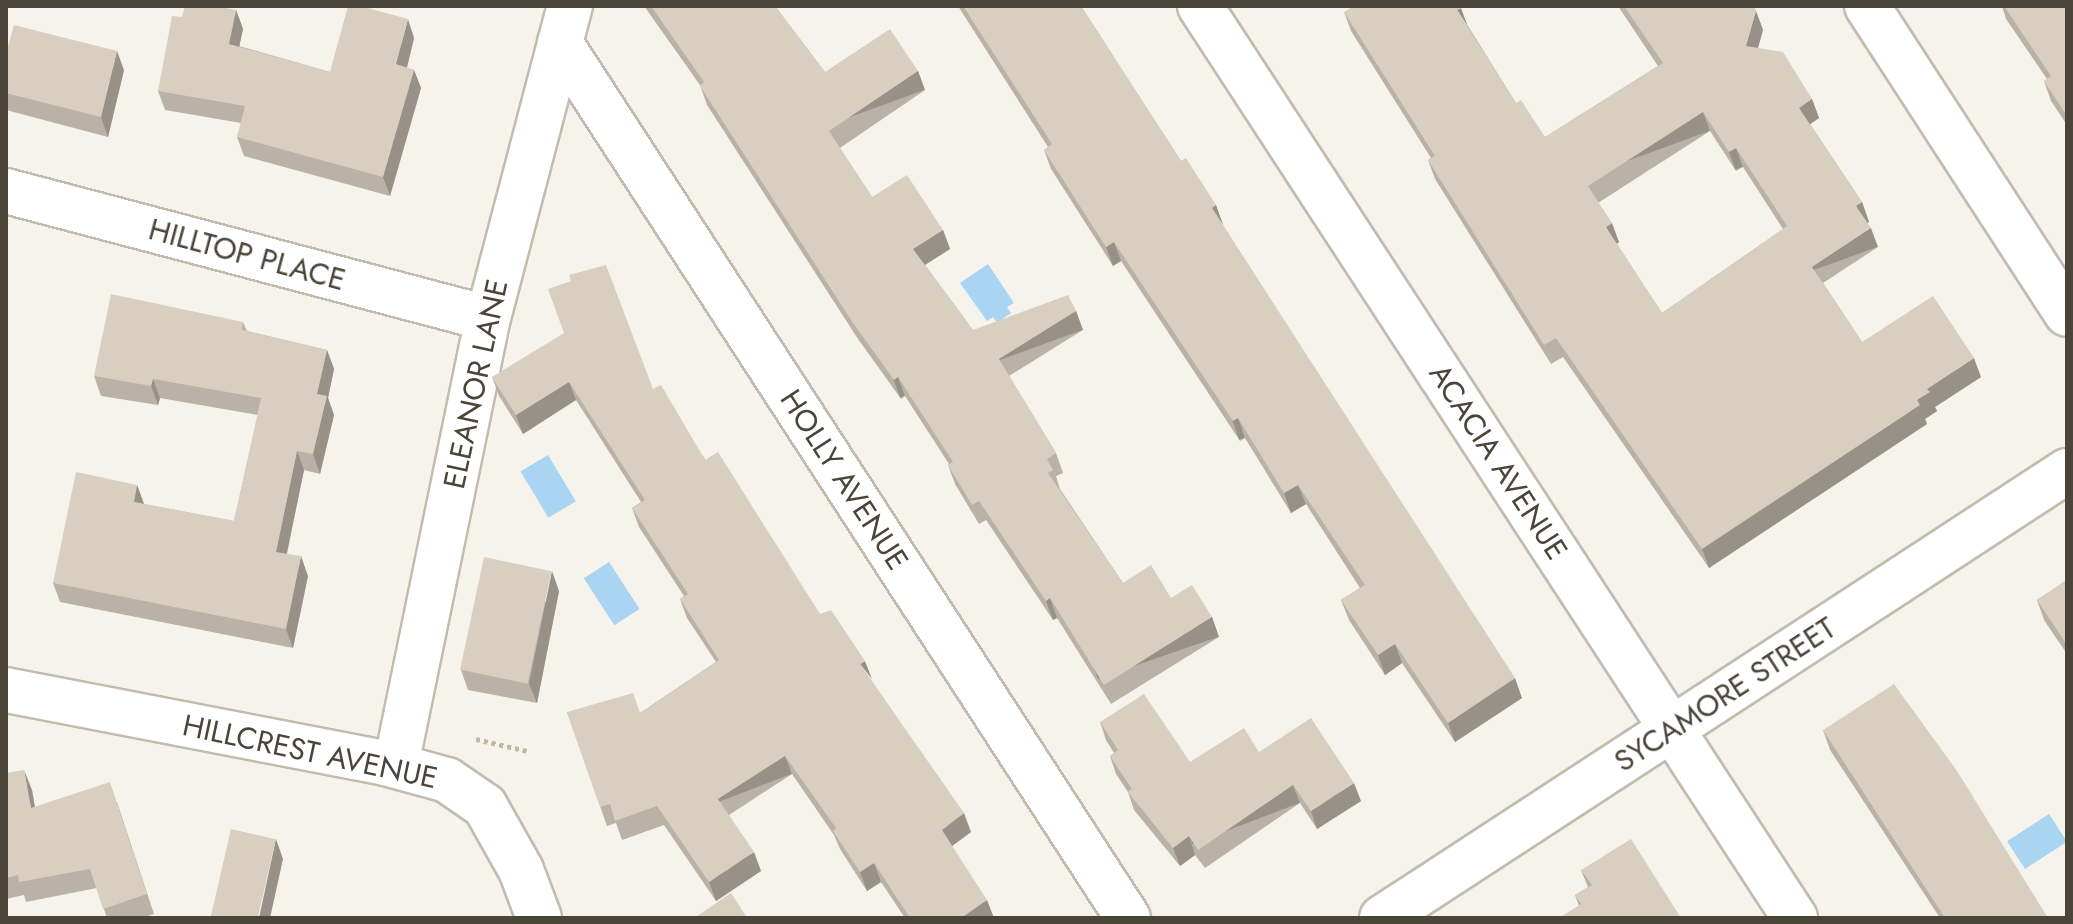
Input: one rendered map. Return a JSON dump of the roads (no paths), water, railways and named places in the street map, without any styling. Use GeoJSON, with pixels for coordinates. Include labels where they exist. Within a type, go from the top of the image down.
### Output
{"type":"FeatureCollection","features":[{"type":"Feature","properties":{"kind":"street","name":"ACACIA AVENUE"},"geometry":{"type":"LineString","coordinates":[[1200,6],[1795,918]]}},
{"type":"Feature","properties":{"kind":"street"},"geometry":{"type":"LineString","coordinates":[[1867,6],[2067,314]]}},
{"type":"Feature","properties":{"kind":"street","name":"ELEANOR LANE"},"geometry":{"type":"LineString","coordinates":[[396,765],[488,318],[565,24]]}},
{"type":"Feature","properties":{"kind":"street","name":"HOLLY AVENUE"},"geometry":{"type":"LineString","coordinates":[[565,24],[1128,918]]}},
{"type":"Feature","properties":{"kind":"street","name":"HILLTOP PLACE"},"geometry":{"type":"LineString","coordinates":[[6,191],[488,318]]}},
{"type":"Feature","properties":{"kind":"street","name":"SYCAMORE STREET"},"geometry":{"type":"LineString","coordinates":[[1382,918],[2067,471]]}},
{"type":"Feature","properties":{"kind":"street","name":"HILLCREST AVENUE"},"geometry":{"type":"LineString","coordinates":[[6,690],[396,765],[447,780],[485,806],[521,870],[539,918]]}},
{"type":"Feature","properties":{"kind":"water"},"geometry":{"type":"Polygon","coordinates":[[[988,264],[1014,303],[1007,307],[1011,313],[997,323],[993,317],[987,321],[960,283],[988,264]]]}},
{"type":"Feature","properties":{"kind":"water"},"geometry":{"type":"Polygon","coordinates":[[[548,455],[576,501],[548,518],[521,471],[548,455]]]}},
{"type":"Feature","properties":{"kind":"water"},"geometry":{"type":"Polygon","coordinates":[[[609,562],[639,609],[614,625],[584,578],[609,562]]]}},
{"type":"Feature","properties":{"kind":"water"},"geometry":{"type":"Polygon","coordinates":[[[2049,814],[2067,842],[2025,869],[2007,841],[2049,814]]]}}]}
